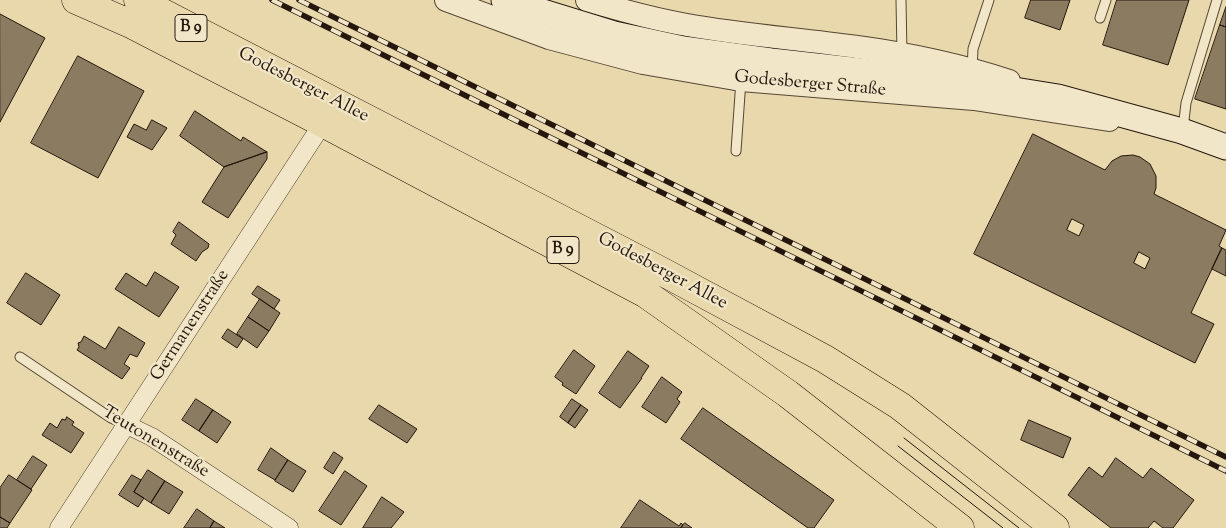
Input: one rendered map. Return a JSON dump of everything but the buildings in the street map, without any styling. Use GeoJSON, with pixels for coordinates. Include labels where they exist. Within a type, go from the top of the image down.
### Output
{"type":"FeatureCollection","features":[{"type":"Feature","properties":{"kind":"main road","name":"Godesberger Allee"},"geometry":{"type":"LineString","coordinates":[[76,0],[133,25],[646,294],[788,394],[960,528]]}},
{"type":"Feature","properties":{"kind":"main road","name":"Godesberger Allee"},"geometry":{"type":"LineString","coordinates":[[138,0],[661,271],[826,359],[900,406],[1056,528]]}},
{"type":"Feature","properties":{"kind":"main road","name":"Godesberger Straße"},"geometry":{"type":"LineString","coordinates":[[504,0],[614,34],[683,49],[771,61],[977,84],[1058,97],[1182,131],[1226,147]]}},
{"type":"Feature","properties":{"kind":"street","name":"Godesberger Straße"},"geometry":{"type":"LineString","coordinates":[[446,0],[549,38],[643,63],[741,80],[974,99],[1182,131]]}},
{"type":"Feature","properties":{"kind":"street","name":"Godesberger Straße"},"geometry":{"type":"LineString","coordinates":[[587,0],[687,25],[902,54],[972,69],[1058,97]]}},
{"type":"Feature","properties":{"kind":"street","name":"Germanenstraße"},"geometry":{"type":"LineString","coordinates":[[59,528],[323,123]]}},
{"type":"Feature","properties":{"kind":"street","name":"Teutonenstraße"},"geometry":{"type":"LineString","coordinates":[[127,425],[152,437],[289,528]]}},
{"type":"Feature","properties":{"kind":"lane"},"geometry":{"type":"LineString","coordinates":[[901,0],[902,54]]}},
{"type":"Feature","properties":{"kind":"lane"},"geometry":{"type":"LineString","coordinates":[[972,69],[973,49],[989,0]]}},
{"type":"Feature","properties":{"kind":"lane"},"geometry":{"type":"LineString","coordinates":[[1100,18],[1106,0]]}},
{"type":"Feature","properties":{"kind":"lane"},"geometry":{"type":"LineString","coordinates":[[1182,131],[1186,103],[1217,0]]}},
{"type":"Feature","properties":{"kind":"lane"},"geometry":{"type":"LineString","coordinates":[[736,151],[741,80]]}},
{"type":"Feature","properties":{"kind":"lane","name":"Teutonenstraße"},"geometry":{"type":"LineString","coordinates":[[20,357],[111,418],[127,425]]}},
{"type":"Feature","properties":{"kind":"tram line"},"geometry":{"type":"LineString","coordinates":[[904,438],[1019,528]]}},
{"type":"Feature","properties":{"kind":"tram line"},"geometry":{"type":"LineString","coordinates":[[898,446],[1003,528]]}},
{"type":"Feature","properties":{"kind":"railway"},"geometry":{"type":"LineString","coordinates":[[272,0],[1226,471]]}},
{"type":"Feature","properties":{"kind":"railway"},"geometry":{"type":"LineString","coordinates":[[299,0],[1226,457]]}}]}
